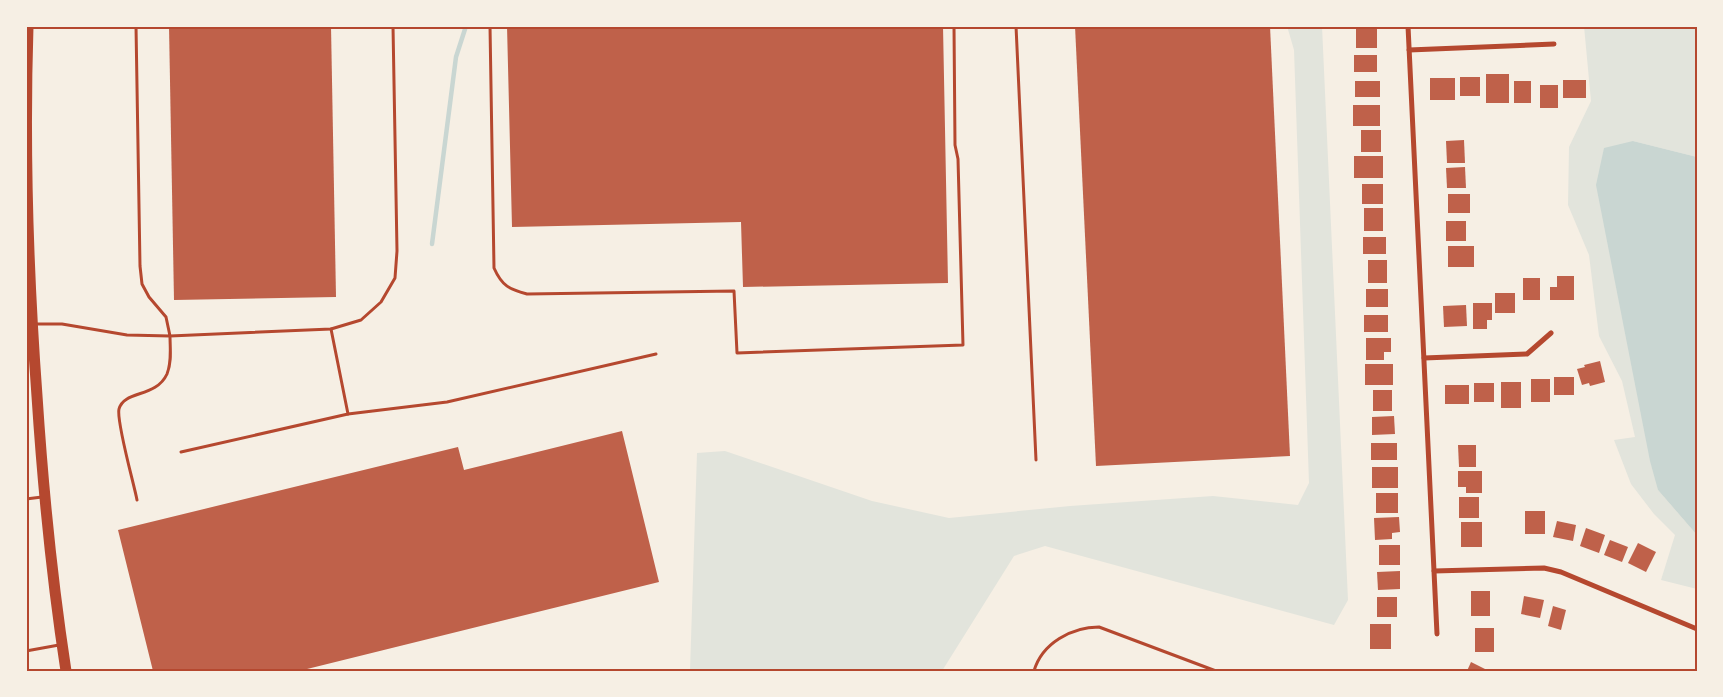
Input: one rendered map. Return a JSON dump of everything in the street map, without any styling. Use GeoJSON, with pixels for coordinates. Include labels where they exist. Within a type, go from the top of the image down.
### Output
{"type":"FeatureCollection","features":[{"type":"Feature","properties":{"kind":"main road"},"geometry":{"type":"LineString","coordinates":[[28,26],[27,164],[32,324],[45,497],[66,671]]}},
{"type":"Feature","properties":{"kind":"street"},"geometry":{"type":"LineString","coordinates":[[1408,26],[1436,634]]}},
{"type":"Feature","properties":{"kind":"street"},"geometry":{"type":"LineString","coordinates":[[1409,50],[1554,44]]}},
{"type":"Feature","properties":{"kind":"street"},"geometry":{"type":"LineString","coordinates":[[1424,358],[1527,354],[1551,333]]}},
{"type":"Feature","properties":{"kind":"street"},"geometry":{"type":"LineString","coordinates":[[1434,571],[1544,568],[1561,572],[1697,629]]}},
{"type":"Feature","properties":{"kind":"lane"},"geometry":{"type":"LineString","coordinates":[[136,26],[142,284],[166,317],[170,336],[170,359],[167,374],[160,385],[122,402],[119,410],[120,424],[137,500]]}},
{"type":"Feature","properties":{"kind":"lane"},"geometry":{"type":"LineString","coordinates":[[32,324],[62,324],[127,335],[170,336],[331,329],[361,320],[381,302],[395,278],[398,251],[394,26]]}},
{"type":"Feature","properties":{"kind":"lane"},"geometry":{"type":"LineString","coordinates":[[490,26],[494,268],[499,280],[509,289],[527,294],[734,291],[737,353],[963,345],[958,159],[955,145],[954,26]]}},
{"type":"Feature","properties":{"kind":"lane"},"geometry":{"type":"LineString","coordinates":[[1016,26],[1036,460]]}},
{"type":"Feature","properties":{"kind":"lane"},"geometry":{"type":"LineString","coordinates":[[331,329],[348,414]]}},
{"type":"Feature","properties":{"kind":"lane"},"geometry":{"type":"LineString","coordinates":[[181,452],[348,414],[447,402],[656,354]]}},
{"type":"Feature","properties":{"kind":"lane"},"geometry":{"type":"LineString","coordinates":[[26,498],[45,497]]}},
{"type":"Feature","properties":{"kind":"lane"},"geometry":{"type":"LineString","coordinates":[[1034,671],[1048,648],[1066,634],[1085,627],[1099,627],[1216,671]]}},
{"type":"Feature","properties":{"kind":"lane"},"geometry":{"type":"LineString","coordinates":[[26,651],[62,644]]}},
{"type":"Feature","properties":{"kind":"shaded area"},"geometry":{"type":"Polygon","coordinates":[[[1287,26],[1322,26],[1348,600],[1334,625],[1045,546],[1014,556],[942,671],[690,671],[697,453],[725,451],[872,501],[949,518],[1070,506],[1213,496],[1298,505],[1309,483],[1294,50],[1287,26]]]}},
{"type":"Feature","properties":{"kind":"shaded area"},"geometry":{"type":"Polygon","coordinates":[[[1584,26],[1697,26],[1697,157],[1633,141],[1658,490],[1697,535],[1697,589],[1661,580],[1675,535],[1654,514],[1631,484],[1614,440],[1635,437],[1622,381],[1599,336],[1589,255],[1568,205],[1569,147],[1591,101],[1584,26]]]}},
{"type":"Feature","properties":{"kind":"shaded area"},"geometry":{"type":"Polygon","coordinates":[[[1633,141],[1697,157],[1697,535],[1658,490],[1650,461],[1596,185],[1604,148],[1633,141]]]}},
{"type":"Feature","properties":{"kind":"building"},"geometry":{"type":"Polygon","coordinates":[[[169,26],[331,26],[336,297],[174,300],[169,26]]]}},
{"type":"Feature","properties":{"kind":"building"},"geometry":{"type":"Polygon","coordinates":[[[507,26],[943,26],[948,283],[743,287],[741,222],[512,227],[507,26]]]}},
{"type":"Feature","properties":{"kind":"building"},"geometry":{"type":"Polygon","coordinates":[[[1075,26],[1270,26],[1290,456],[1096,466],[1075,26]]]}},
{"type":"Feature","properties":{"kind":"building"},"geometry":{"type":"Polygon","coordinates":[[[1356,28],[1377,28],[1377,48],[1356,48],[1356,28]]]}},
{"type":"Feature","properties":{"kind":"building"},"geometry":{"type":"Polygon","coordinates":[[[1354,55],[1377,55],[1377,72],[1354,72],[1354,55]]]}},
{"type":"Feature","properties":{"kind":"building"},"geometry":{"type":"Polygon","coordinates":[[[1486,74],[1509,74],[1509,103],[1486,103],[1486,74]]]}},
{"type":"Feature","properties":{"kind":"building"},"geometry":{"type":"Polygon","coordinates":[[[1460,77],[1480,77],[1480,96],[1460,96],[1460,77]]]}},
{"type":"Feature","properties":{"kind":"building"},"geometry":{"type":"Polygon","coordinates":[[[1430,78],[1455,78],[1455,100],[1430,100],[1430,78]]]}},
{"type":"Feature","properties":{"kind":"building"},"geometry":{"type":"Polygon","coordinates":[[[1563,80],[1586,80],[1586,98],[1563,98],[1563,80]]]}},
{"type":"Feature","properties":{"kind":"building"},"geometry":{"type":"Polygon","coordinates":[[[1355,81],[1380,81],[1380,97],[1355,97],[1355,81]]]}},
{"type":"Feature","properties":{"kind":"building"},"geometry":{"type":"Polygon","coordinates":[[[1514,81],[1531,81],[1531,103],[1514,103],[1514,81]]]}},
{"type":"Feature","properties":{"kind":"building"},"geometry":{"type":"Polygon","coordinates":[[[1540,85],[1558,85],[1558,108],[1540,108],[1540,85]]]}},
{"type":"Feature","properties":{"kind":"building"},"geometry":{"type":"Polygon","coordinates":[[[1353,105],[1380,105],[1380,126],[1353,126],[1353,105]]]}},
{"type":"Feature","properties":{"kind":"building"},"geometry":{"type":"Polygon","coordinates":[[[1361,130],[1381,130],[1381,152],[1361,152],[1361,130]]]}},
{"type":"Feature","properties":{"kind":"building"},"geometry":{"type":"Polygon","coordinates":[[[1464,140],[1465,163],[1447,163],[1446,141],[1464,140]]]}},
{"type":"Feature","properties":{"kind":"building"},"geometry":{"type":"Polygon","coordinates":[[[1354,156],[1383,156],[1383,178],[1354,178],[1354,156]]]}},
{"type":"Feature","properties":{"kind":"building"},"geometry":{"type":"Polygon","coordinates":[[[1465,167],[1466,188],[1447,188],[1446,168],[1465,167]]]}},
{"type":"Feature","properties":{"kind":"building"},"geometry":{"type":"Polygon","coordinates":[[[1362,184],[1383,184],[1383,204],[1362,204],[1362,184]]]}},
{"type":"Feature","properties":{"kind":"building"},"geometry":{"type":"Polygon","coordinates":[[[1448,194],[1470,194],[1470,213],[1448,213],[1448,194]]]}},
{"type":"Feature","properties":{"kind":"building"},"geometry":{"type":"Polygon","coordinates":[[[1364,208],[1383,208],[1383,231],[1364,231],[1364,208]]]}},
{"type":"Feature","properties":{"kind":"building"},"geometry":{"type":"Polygon","coordinates":[[[1446,221],[1466,221],[1466,241],[1446,241],[1446,221]]]}},
{"type":"Feature","properties":{"kind":"building"},"geometry":{"type":"Polygon","coordinates":[[[1363,237],[1386,237],[1386,254],[1363,254],[1363,237]]]}},
{"type":"Feature","properties":{"kind":"building"},"geometry":{"type":"Polygon","coordinates":[[[1448,246],[1474,246],[1474,267],[1448,267],[1448,246]]]}},
{"type":"Feature","properties":{"kind":"building"},"geometry":{"type":"Polygon","coordinates":[[[1368,260],[1387,260],[1387,283],[1368,283],[1368,260]]]}},
{"type":"Feature","properties":{"kind":"building"},"geometry":{"type":"Polygon","coordinates":[[[1557,276],[1574,276],[1574,300],[1550,300],[1550,287],[1557,287],[1557,276]]]}},
{"type":"Feature","properties":{"kind":"building"},"geometry":{"type":"Polygon","coordinates":[[[1523,278],[1540,278],[1540,300],[1523,300],[1523,278]]]}},
{"type":"Feature","properties":{"kind":"building"},"geometry":{"type":"Polygon","coordinates":[[[1366,289],[1388,289],[1388,307],[1366,307],[1366,289]]]}},
{"type":"Feature","properties":{"kind":"building"},"geometry":{"type":"Polygon","coordinates":[[[1495,293],[1515,293],[1515,313],[1495,313],[1495,293]]]}},
{"type":"Feature","properties":{"kind":"building"},"geometry":{"type":"Polygon","coordinates":[[[1473,303],[1492,303],[1492,320],[1487,320],[1487,329],[1473,329],[1473,303]]]}},
{"type":"Feature","properties":{"kind":"building"},"geometry":{"type":"Polygon","coordinates":[[[1466,305],[1467,326],[1444,327],[1443,306],[1466,305]]]}},
{"type":"Feature","properties":{"kind":"building"},"geometry":{"type":"Polygon","coordinates":[[[1364,315],[1388,315],[1388,332],[1364,332],[1364,315]]]}},
{"type":"Feature","properties":{"kind":"building"},"geometry":{"type":"Polygon","coordinates":[[[1366,338],[1391,338],[1391,352],[1384,352],[1384,360],[1366,360],[1366,338]]]}},
{"type":"Feature","properties":{"kind":"building"},"geometry":{"type":"Polygon","coordinates":[[[1600,361],[1605,382],[1590,386],[1589,383],[1582,385],[1577,369],[1600,361]]]}},
{"type":"Feature","properties":{"kind":"building"},"geometry":{"type":"Polygon","coordinates":[[[1365,364],[1393,364],[1393,385],[1365,385],[1365,364]]]}},
{"type":"Feature","properties":{"kind":"building"},"geometry":{"type":"Polygon","coordinates":[[[1554,377],[1574,377],[1574,395],[1554,395],[1554,377]]]}},
{"type":"Feature","properties":{"kind":"building"},"geometry":{"type":"Polygon","coordinates":[[[1531,379],[1550,379],[1550,402],[1531,402],[1531,379]]]}},
{"type":"Feature","properties":{"kind":"building"},"geometry":{"type":"Polygon","coordinates":[[[1501,382],[1521,382],[1521,408],[1501,408],[1501,382]]]}},
{"type":"Feature","properties":{"kind":"building"},"geometry":{"type":"Polygon","coordinates":[[[1474,383],[1494,383],[1494,402],[1474,402],[1474,383]]]}},
{"type":"Feature","properties":{"kind":"building"},"geometry":{"type":"Polygon","coordinates":[[[1445,385],[1469,385],[1469,404],[1445,404],[1445,385]]]}},
{"type":"Feature","properties":{"kind":"building"},"geometry":{"type":"Polygon","coordinates":[[[1373,390],[1392,390],[1392,411],[1373,411],[1373,390]]]}},
{"type":"Feature","properties":{"kind":"building"},"geometry":{"type":"Polygon","coordinates":[[[1394,416],[1395,434],[1372,435],[1372,417],[1394,416]]]}},
{"type":"Feature","properties":{"kind":"building"},"geometry":{"type":"Polygon","coordinates":[[[622,431],[659,582],[299,671],[153,671],[118,530],[458,447],[464,470],[622,431]]]}},
{"type":"Feature","properties":{"kind":"building"},"geometry":{"type":"Polygon","coordinates":[[[1371,443],[1397,443],[1397,460],[1371,460],[1371,443]]]}},
{"type":"Feature","properties":{"kind":"building"},"geometry":{"type":"Polygon","coordinates":[[[1458,445],[1476,445],[1476,467],[1459,467],[1458,445]]]}},
{"type":"Feature","properties":{"kind":"building"},"geometry":{"type":"Polygon","coordinates":[[[1372,467],[1398,467],[1398,488],[1372,488],[1372,467]]]}},
{"type":"Feature","properties":{"kind":"building"},"geometry":{"type":"Polygon","coordinates":[[[1458,471],[1482,471],[1482,493],[1466,493],[1466,487],[1458,487],[1458,471]]]}},
{"type":"Feature","properties":{"kind":"building"},"geometry":{"type":"Polygon","coordinates":[[[1376,493],[1398,493],[1398,513],[1376,513],[1376,493]]]}},
{"type":"Feature","properties":{"kind":"building"},"geometry":{"type":"Polygon","coordinates":[[[1459,497],[1479,497],[1479,518],[1459,518],[1459,497]]]}},
{"type":"Feature","properties":{"kind":"building"},"geometry":{"type":"Polygon","coordinates":[[[1525,511],[1545,511],[1545,534],[1525,534],[1525,511]]]}},
{"type":"Feature","properties":{"kind":"building"},"geometry":{"type":"Polygon","coordinates":[[[1399,517],[1400,532],[1392,533],[1392,539],[1375,540],[1374,518],[1399,517]]]}},
{"type":"Feature","properties":{"kind":"building"},"geometry":{"type":"Polygon","coordinates":[[[1557,521],[1576,525],[1573,541],[1553,537],[1557,521]]]}},
{"type":"Feature","properties":{"kind":"building"},"geometry":{"type":"Polygon","coordinates":[[[1461,522],[1482,522],[1482,547],[1461,547],[1461,522]]]}},
{"type":"Feature","properties":{"kind":"building"},"geometry":{"type":"Polygon","coordinates":[[[1586,528],[1605,535],[1599,553],[1580,546],[1586,528]]]}},
{"type":"Feature","properties":{"kind":"building"},"geometry":{"type":"Polygon","coordinates":[[[1610,540],[1628,547],[1622,562],[1604,555],[1610,540]]]}},
{"type":"Feature","properties":{"kind":"building"},"geometry":{"type":"Polygon","coordinates":[[[1638,543],[1656,552],[1646,572],[1628,563],[1638,543]]]}},
{"type":"Feature","properties":{"kind":"building"},"geometry":{"type":"Polygon","coordinates":[[[1379,545],[1400,545],[1400,565],[1379,565],[1379,545]]]}},
{"type":"Feature","properties":{"kind":"building"},"geometry":{"type":"Polygon","coordinates":[[[1400,571],[1400,589],[1378,590],[1377,572],[1400,571]]]}},
{"type":"Feature","properties":{"kind":"building"},"geometry":{"type":"Polygon","coordinates":[[[1471,591],[1490,591],[1490,616],[1471,616],[1471,591]]]}},
{"type":"Feature","properties":{"kind":"building"},"geometry":{"type":"Polygon","coordinates":[[[1524,596],[1544,600],[1540,618],[1521,614],[1524,596]]]}},
{"type":"Feature","properties":{"kind":"building"},"geometry":{"type":"Polygon","coordinates":[[[1377,597],[1397,597],[1397,617],[1377,617],[1377,597]]]}},
{"type":"Feature","properties":{"kind":"building"},"geometry":{"type":"Polygon","coordinates":[[[1553,606],[1566,610],[1561,630],[1548,626],[1553,606]]]}},
{"type":"Feature","properties":{"kind":"building"},"geometry":{"type":"Polygon","coordinates":[[[1370,624],[1391,624],[1391,649],[1370,649],[1370,624]]]}},
{"type":"Feature","properties":{"kind":"building"},"geometry":{"type":"Polygon","coordinates":[[[1475,628],[1494,628],[1494,652],[1475,652],[1475,628]]]}},
{"type":"Feature","properties":{"kind":"building"},"geometry":{"type":"Polygon","coordinates":[[[1471,662],[1489,671],[1467,671],[1471,662]]]}},
{"type":"Feature","properties":{"kind":"waterway"},"geometry":{"type":"LineString","coordinates":[[432,244],[456,57],[466,26]]}}]}
